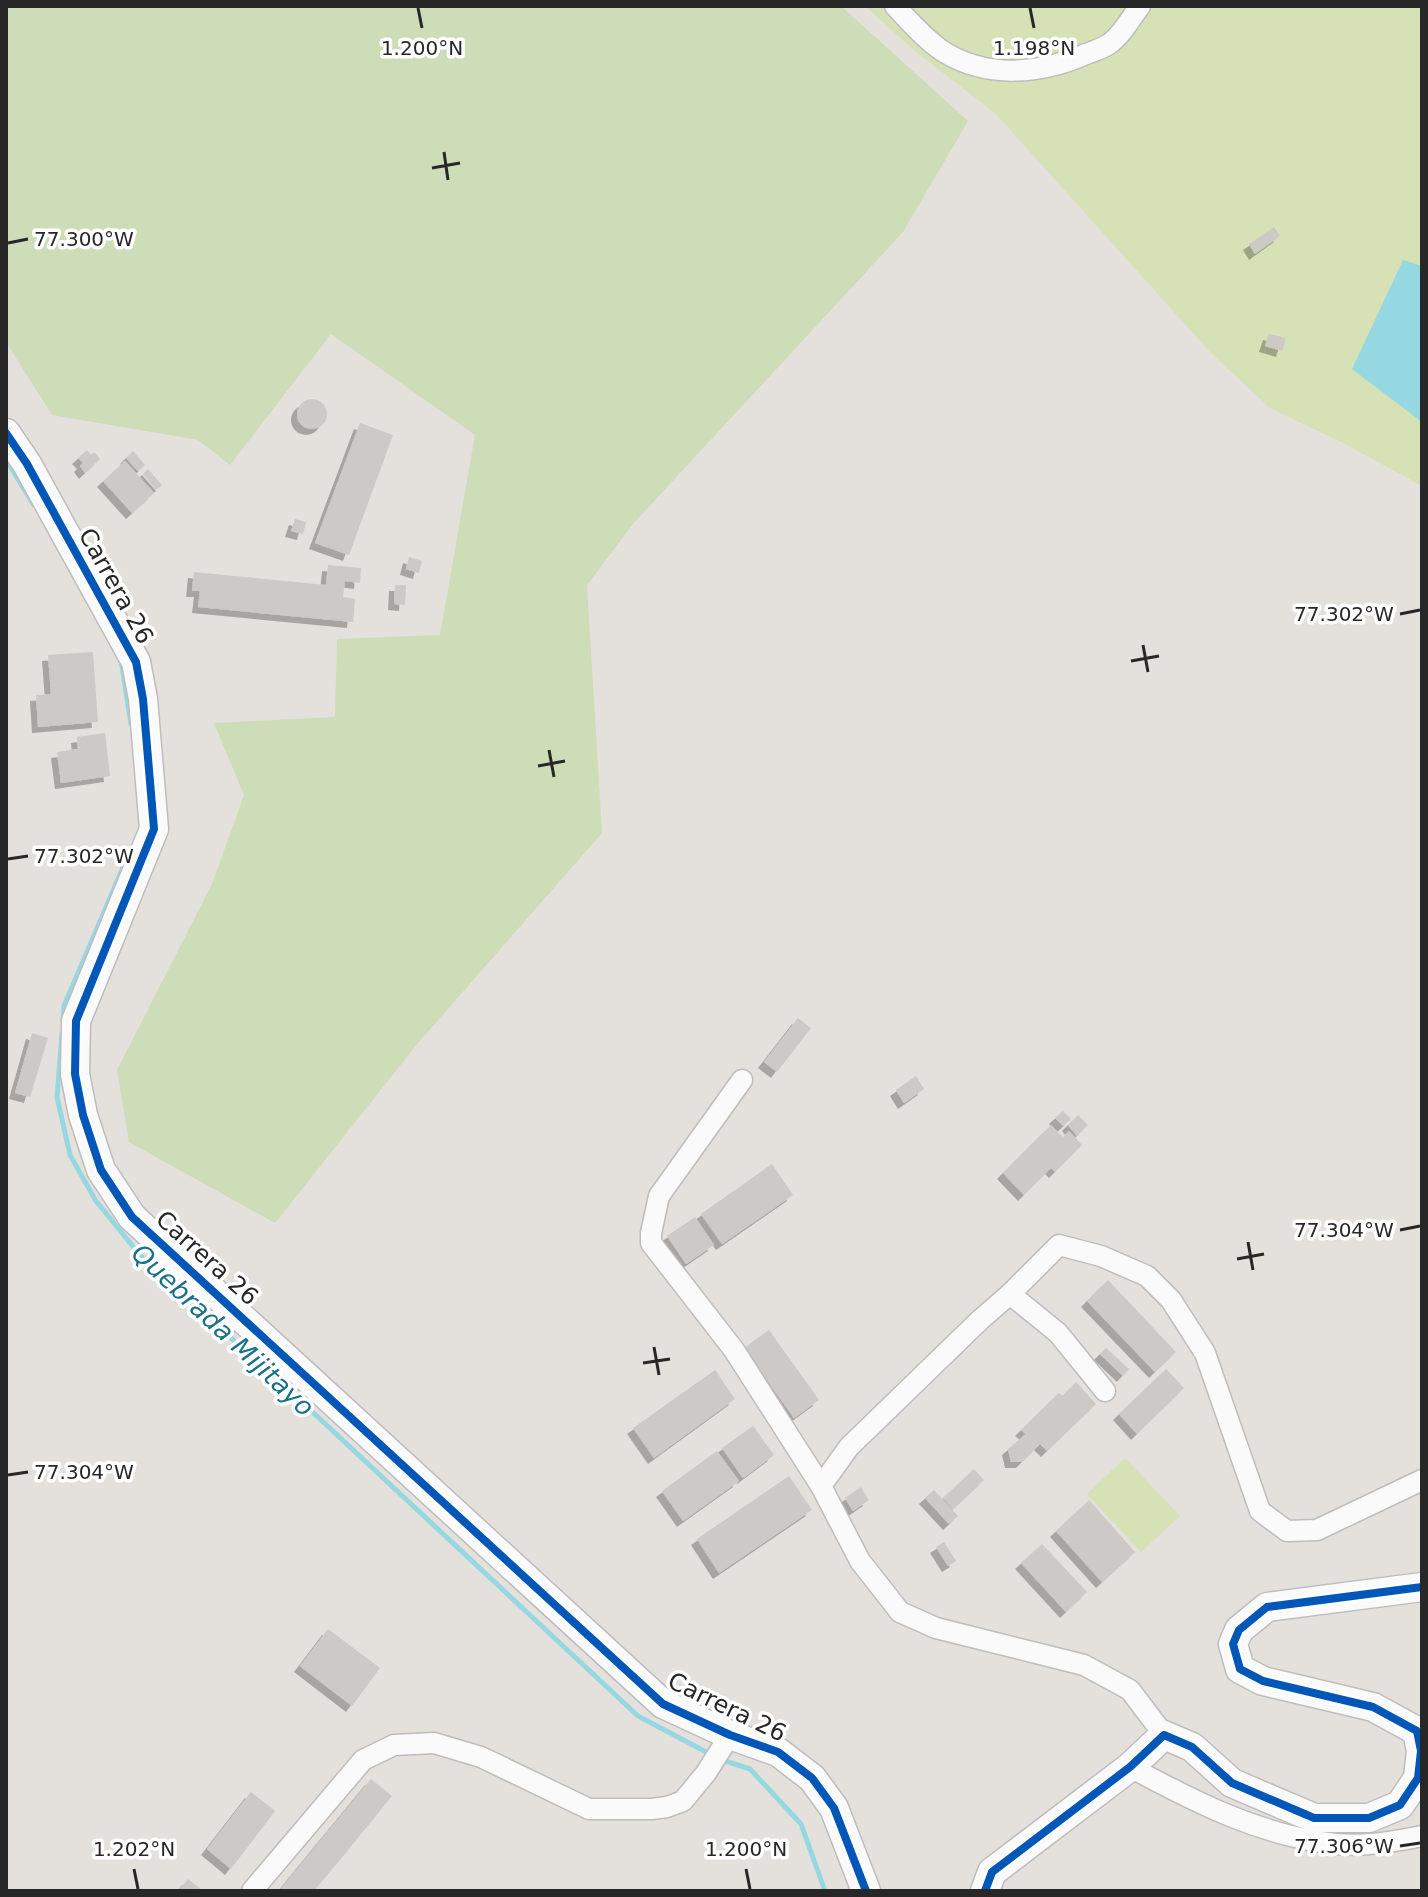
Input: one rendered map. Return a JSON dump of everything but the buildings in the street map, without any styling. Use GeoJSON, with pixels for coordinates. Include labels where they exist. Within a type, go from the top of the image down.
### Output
{"type":"FeatureCollection","features":[{"type":"Feature","properties":{"kind":"street"},"geometry":{"type":"LineString","coordinates":[[895,6],[933,44],[948,54],[979,67],[1012,71],[1070,61],[1110,44],[1140,6]]}},
{"type":"Feature","properties":{"kind":"street","name":"Carrera 26"},"geometry":{"type":"LineString","coordinates":[[6,433],[27,464],[136,662],[143,699],[154,829],[76,1021],[75,1074],[83,1115],[101,1170],[132,1217],[663,1704],[730,1735],[778,1752],[812,1778],[834,1808],[866,1891]]}},
{"type":"Feature","properties":{"kind":"street"},"geometry":{"type":"LineString","coordinates":[[742,1080],[659,1196],[651,1243],[734,1350],[821,1486],[860,1561],[900,1612],[936,1628],[1084,1665],[1130,1690],[1164,1735],[1192,1747],[1232,1783],[1314,1818],[1369,1818],[1400,1805],[1418,1778],[1421,1751],[1417,1731],[1373,1707],[1263,1681],[1240,1669],[1233,1644],[1239,1630],[1267,1607],[1422,1587]]}},
{"type":"Feature","properties":{"kind":"street"},"geometry":{"type":"LineString","coordinates":[[821,1486],[849,1447],[1059,1245],[1101,1256],[1147,1276],[1171,1300],[1205,1353],[1260,1511],[1287,1531],[1317,1530],[1422,1480]]}},
{"type":"Feature","properties":{"kind":"street"},"geometry":{"type":"LineString","coordinates":[[1010,1294],[1058,1333],[1105,1391]]}},
{"type":"Feature","properties":{"kind":"street"},"geometry":{"type":"LineString","coordinates":[[252,1891],[363,1760],[394,1745],[434,1743],[481,1757],[589,1809],[667,1807],[683,1801],[706,1773],[730,1735]]}},
{"type":"Feature","properties":{"kind":"street"},"geometry":{"type":"LineString","coordinates":[[985,1891],[992,1872],[1130,1767],[1164,1735]]}},
{"type":"Feature","properties":{"kind":"street"},"geometry":{"type":"LineString","coordinates":[[1130,1767],[1189,1799],[1263,1830],[1338,1845],[1422,1836]]}},
{"type":"Feature","properties":{"kind":"green space"},"geometry":{"type":"Polygon","coordinates":[[[6,6],[841,6],[968,121],[903,232],[633,524],[587,585],[602,833],[418,1043],[275,1223],[129,1142],[117,1070],[212,884],[244,795],[214,723],[335,717],[337,639],[440,635],[475,435],[331,334],[230,465],[198,440],[52,415],[6,342],[6,6]]]}},
{"type":"Feature","properties":{"kind":"green space"},"geometry":{"type":"Polygon","coordinates":[[[865,6],[1422,6],[1422,486],[1270,408],[1210,352],[996,114],[915,51],[865,6]]]}},
{"type":"Feature","properties":{"kind":"green space"},"geometry":{"type":"Polygon","coordinates":[[[1125,1458],[1180,1516],[1141,1552],[1087,1494],[1125,1458]]]}},
{"type":"Feature","properties":{"kind":"water"},"geometry":{"type":"Polygon","coordinates":[[[1403,260],[1422,266],[1422,422],[1352,369],[1403,260]]]}},
{"type":"Feature","properties":{"kind":"waterway","name":"Quebrada Mijitayo"},"geometry":{"type":"LineString","coordinates":[[6,459],[33,504]]}},
{"type":"Feature","properties":{"kind":"waterway","name":"Quebrada Mijitayo"},"geometry":{"type":"LineString","coordinates":[[121,659],[131,724]]}},
{"type":"Feature","properties":{"kind":"waterway","name":"Quebrada Mijitayo"},"geometry":{"type":"LineString","coordinates":[[63,1020],[64,1006],[130,851]]}},
{"type":"Feature","properties":{"kind":"waterway","name":"Quebrada Mijitayo"},"geometry":{"type":"LineString","coordinates":[[62,1034],[57,1097],[70,1155],[96,1201],[140,1255],[638,1716],[710,1754]]}},
{"type":"Feature","properties":{"kind":"waterway","name":"Quebrada Mijitayo"},"geometry":{"type":"LineString","coordinates":[[719,1759],[750,1769],[801,1824],[825,1891]]}},
{"type":"Feature","properties":{"kind":"cycle path"},"geometry":{"type":"LineString","coordinates":[[6,433],[27,464],[136,662],[143,699],[154,829],[76,1021],[75,1074],[83,1115],[101,1170],[132,1217],[663,1704],[730,1735],[778,1752],[812,1778],[834,1808],[866,1891]]}},
{"type":"Feature","properties":{"kind":"cycle path"},"geometry":{"type":"LineString","coordinates":[[985,1891],[992,1872],[1130,1767],[1164,1735],[1192,1747],[1232,1783],[1314,1818],[1369,1818],[1400,1805],[1418,1778],[1421,1751],[1417,1731],[1373,1707],[1263,1681],[1240,1669],[1233,1644],[1239,1630],[1267,1607],[1422,1587]]}}]}
